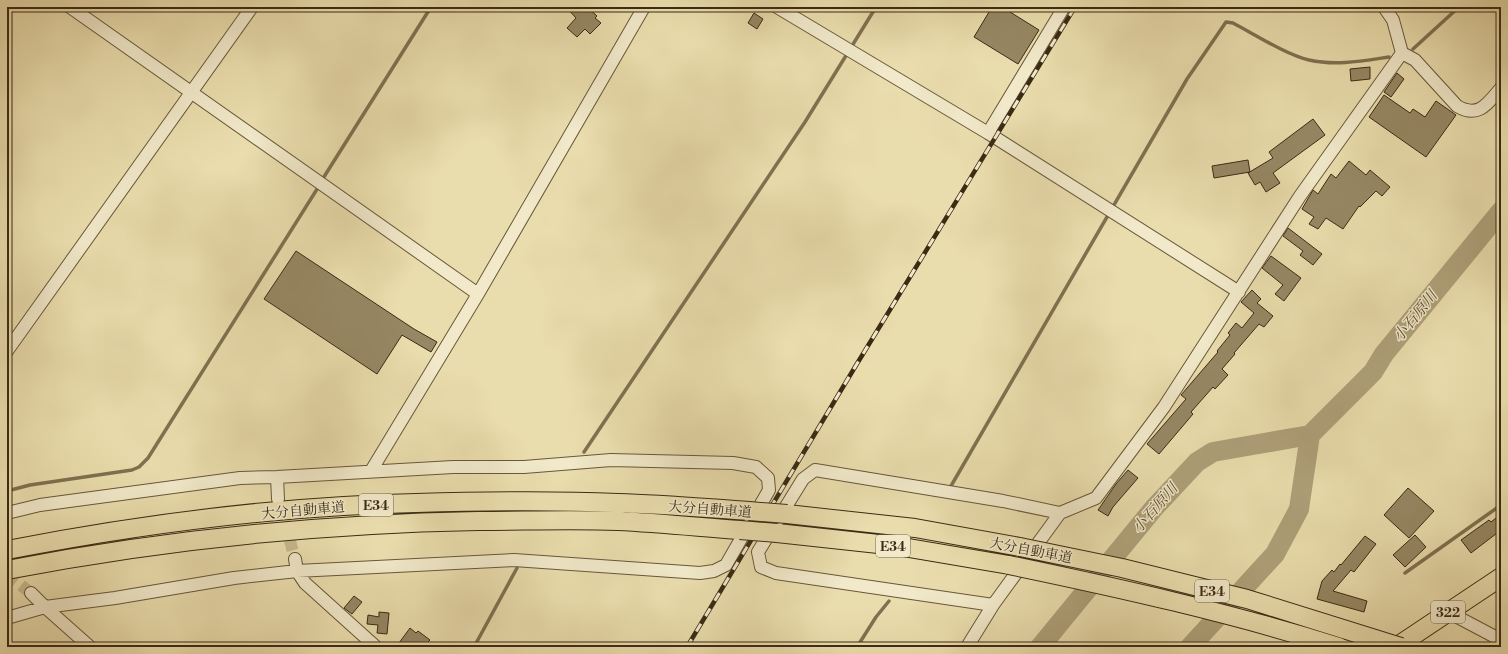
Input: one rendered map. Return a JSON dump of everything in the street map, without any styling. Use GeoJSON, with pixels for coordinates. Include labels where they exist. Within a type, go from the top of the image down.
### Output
{"type":"FeatureCollection","features":[{"type":"Feature","properties":{"kind":"highway","name":"大分自動車道"},"geometry":{"type":"LineString","coordinates":[[7,550],[116,531],[200,520],[342,506],[513,501],[618,503],[749,511],[915,528],[1020,547],[1122,568],[1247,599],[1400,647]]}},
{"type":"Feature","properties":{"kind":"highway","name":"大分自動車道"},"geometry":{"type":"LineString","coordinates":[[7,570],[112,552],[202,539],[345,526],[421,522],[617,521],[776,533],[897,546],[1009,565],[1117,587],[1202,608],[1339,647]]}},
{"type":"Feature","properties":{"kind":"highway","name":"322"},"geometry":{"type":"LineString","coordinates":[[1396,647],[1501,577]]}},
{"type":"Feature","properties":{"kind":"street"},"geometry":{"type":"LineString","coordinates":[[70,7],[478,294]]}},
{"type":"Feature","properties":{"kind":"street"},"geometry":{"type":"LineString","coordinates":[[7,351],[252,7]]}},
{"type":"Feature","properties":{"kind":"street"},"geometry":{"type":"LineString","coordinates":[[371,471],[478,294],[644,7]]}},
{"type":"Feature","properties":{"kind":"street"},"geometry":{"type":"LineString","coordinates":[[777,7],[988,133],[1238,292]]}},
{"type":"Feature","properties":{"kind":"street"},"geometry":{"type":"LineString","coordinates":[[988,133],[1064,7]]}},
{"type":"Feature","properties":{"kind":"street"},"geometry":{"type":"LineString","coordinates":[[1384,7],[1393,20],[1402,53],[1415,60],[1457,106],[1464,111],[1478,111],[1501,88]]}},
{"type":"Feature","properties":{"kind":"street"},"geometry":{"type":"LineString","coordinates":[[967,647],[993,605],[1060,513],[1096,498],[1164,407],[1300,196],[1402,53]]}},
{"type":"Feature","properties":{"kind":"street"},"geometry":{"type":"LineString","coordinates":[[7,513],[40,505],[240,478],[453,467],[524,467],[611,460],[733,463],[756,467],[768,478],[769,490],[726,565],[714,571],[700,573],[514,560],[296,565],[234,578],[45,608],[7,618]]}},
{"type":"Feature","properties":{"kind":"street"},"geometry":{"type":"LineString","coordinates":[[993,605],[776,573],[761,567],[758,552],[803,479],[815,470],[1003,500],[1060,513]]}},
{"type":"Feature","properties":{"kind":"street"},"geometry":{"type":"LineString","coordinates":[[277,477],[278,499]]}},
{"type":"Feature","properties":{"kind":"street"},"geometry":{"type":"LineString","coordinates":[[296,565],[305,583],[376,647]]}},
{"type":"Feature","properties":{"kind":"street"},"geometry":{"type":"LineString","coordinates":[[31,593],[45,608],[90,647]]}},
{"type":"Feature","properties":{"kind":"street"},"geometry":{"type":"LineString","coordinates":[[1448,612],[1501,640]]}},
{"type":"Feature","properties":{"kind":"building"},"geometry":{"type":"Polygon","coordinates":[[[566,7],[587,7],[597,16],[595,18],[601,23],[590,34],[585,29],[577,37],[567,28],[576,18],[566,7]]]}},
{"type":"Feature","properties":{"kind":"building"},"geometry":{"type":"Polygon","coordinates":[[[992,7],[1002,7],[1039,30],[1018,64],[974,37],[992,7]]]}},
{"type":"Feature","properties":{"kind":"building"},"geometry":{"type":"Polygon","coordinates":[[[754,13],[763,19],[757,29],[748,23],[754,13]]]}},
{"type":"Feature","properties":{"kind":"building"},"geometry":{"type":"Polygon","coordinates":[[[1370,67],[1370,79],[1351,81],[1350,69],[1370,67]]]}},
{"type":"Feature","properties":{"kind":"building"},"geometry":{"type":"Polygon","coordinates":[[[1397,73],[1404,79],[1391,97],[1384,92],[1397,73]]]}},
{"type":"Feature","properties":{"kind":"building"},"geometry":{"type":"Polygon","coordinates":[[[1384,95],[1410,113],[1413,109],[1425,117],[1436,101],[1456,115],[1426,157],[1369,117],[1384,95]]]}},
{"type":"Feature","properties":{"kind":"building"},"geometry":{"type":"Polygon","coordinates":[[[1313,119],[1325,135],[1273,173],[1280,183],[1266,192],[1260,182],[1255,185],[1248,173],[1273,158],[1269,152],[1313,119]]]}},
{"type":"Feature","properties":{"kind":"building"},"geometry":{"type":"Polygon","coordinates":[[[1248,160],[1250,172],[1214,178],[1212,166],[1248,160]]]}},
{"type":"Feature","properties":{"kind":"building"},"geometry":{"type":"Polygon","coordinates":[[[1349,161],[1366,175],[1370,170],[1390,187],[1382,196],[1376,191],[1360,207],[1359,206],[1343,229],[1326,218],[1318,229],[1309,224],[1314,217],[1302,209],[1313,190],[1318,194],[1331,174],[1336,178],[1349,161]]]}},
{"type":"Feature","properties":{"kind":"building"},"geometry":{"type":"Polygon","coordinates":[[[1288,228],[1322,254],[1313,265],[1300,255],[1303,251],[1283,236],[1288,228]]]}},
{"type":"Feature","properties":{"kind":"building"},"geometry":{"type":"Polygon","coordinates":[[[296,251],[414,329],[437,342],[431,352],[402,335],[377,374],[264,299],[296,251]]]}},
{"type":"Feature","properties":{"kind":"building"},"geometry":{"type":"Polygon","coordinates":[[[1271,256],[1301,278],[1284,301],[1275,294],[1283,285],[1262,268],[1271,256]]]}},
{"type":"Feature","properties":{"kind":"building"},"geometry":{"type":"Polygon","coordinates":[[[1252,290],[1261,299],[1257,303],[1273,316],[1264,327],[1259,324],[1234,353],[1235,354],[1222,369],[1228,375],[1215,389],[1213,387],[1191,412],[1193,414],[1159,454],[1147,444],[1186,399],[1181,395],[1218,352],[1217,351],[1230,335],[1228,333],[1236,323],[1242,328],[1254,313],[1241,302],[1252,290]]]}},
{"type":"Feature","properties":{"kind":"building"},"geometry":{"type":"Polygon","coordinates":[[[1128,470],[1138,478],[1113,507],[1108,516],[1098,510],[1128,470]]]}},
{"type":"Feature","properties":{"kind":"building"},"geometry":{"type":"Polygon","coordinates":[[[1408,488],[1434,511],[1409,538],[1384,515],[1408,488]]]}},
{"type":"Feature","properties":{"kind":"building"},"geometry":{"type":"Polygon","coordinates":[[[1501,514],[1501,530],[1471,553],[1461,540],[1489,520],[1491,522],[1501,514]]]}},
{"type":"Feature","properties":{"kind":"building"},"geometry":{"type":"Polygon","coordinates":[[[1415,535],[1426,547],[1405,567],[1393,555],[1415,535]]]}},
{"type":"Feature","properties":{"kind":"building"},"geometry":{"type":"Polygon","coordinates":[[[1365,536],[1376,544],[1354,572],[1351,570],[1333,591],[1367,601],[1364,612],[1317,599],[1322,581],[1332,570],[1334,572],[1340,564],[1341,565],[1365,536]]]}},
{"type":"Feature","properties":{"kind":"building"},"geometry":{"type":"Polygon","coordinates":[[[354,596],[362,602],[352,614],[344,608],[354,596]]]}},
{"type":"Feature","properties":{"kind":"building"},"geometry":{"type":"Polygon","coordinates":[[[379,612],[389,613],[387,634],[377,633],[378,625],[367,624],[368,615],[379,617],[379,612]]]}},
{"type":"Feature","properties":{"kind":"building"},"geometry":{"type":"Polygon","coordinates":[[[410,628],[416,633],[418,631],[430,640],[428,642],[435,647],[404,647],[399,643],[410,628]]]}},
{"type":"Feature","properties":{"kind":"waterway"},"geometry":{"type":"LineString","coordinates":[[7,17],[13,7]]}},
{"type":"Feature","properties":{"kind":"waterway"},"geometry":{"type":"LineString","coordinates":[[322,180],[431,7]]}},
{"type":"Feature","properties":{"kind":"waterway"},"geometry":{"type":"LineString","coordinates":[[584,452],[805,122],[876,7]]}},
{"type":"Feature","properties":{"kind":"waterway"},"geometry":{"type":"LineString","coordinates":[[1413,49],[1459,7]]}},
{"type":"Feature","properties":{"kind":"waterway"},"geometry":{"type":"LineString","coordinates":[[951,486],[1187,79],[1226,22],[1233,23],[1291,54],[1309,60],[1339,63],[1389,57]]}},
{"type":"Feature","properties":{"kind":"waterway"},"geometry":{"type":"LineString","coordinates":[[7,491],[30,485],[132,470],[139,467],[148,458],[319,186]]}},
{"type":"Feature","properties":{"kind":"waterway","name":"小石原川"},"geometry":{"type":"LineString","coordinates":[[1040,647],[1154,508],[1197,462],[1213,452],[1310,435],[1373,372],[1384,354],[1501,211]]}},
{"type":"Feature","properties":{"kind":"waterway","name":"小石原川"},"geometry":{"type":"LineString","coordinates":[[1190,647],[1275,554],[1299,509],[1310,435]]}},
{"type":"Feature","properties":{"kind":"waterway"},"geometry":{"type":"LineString","coordinates":[[1405,573],[1501,505]]}},
{"type":"Feature","properties":{"kind":"waterway"},"geometry":{"type":"LineString","coordinates":[[474,647],[517,568]]}},
{"type":"Feature","properties":{"kind":"waterway"},"geometry":{"type":"LineString","coordinates":[[857,647],[876,617],[889,601]]}},
{"type":"Feature","properties":{"kind":"tunnel"},"geometry":{"type":"LineString","coordinates":[[280,504],[295,559]]}},
{"type":"Feature","properties":{"kind":"tunnel"},"geometry":{"type":"LineString","coordinates":[[7,574],[31,593]]}},
{"type":"Feature","properties":{"kind":"railway"},"geometry":{"type":"LineString","coordinates":[[687,647],[855,367],[1075,7]]}}]}
